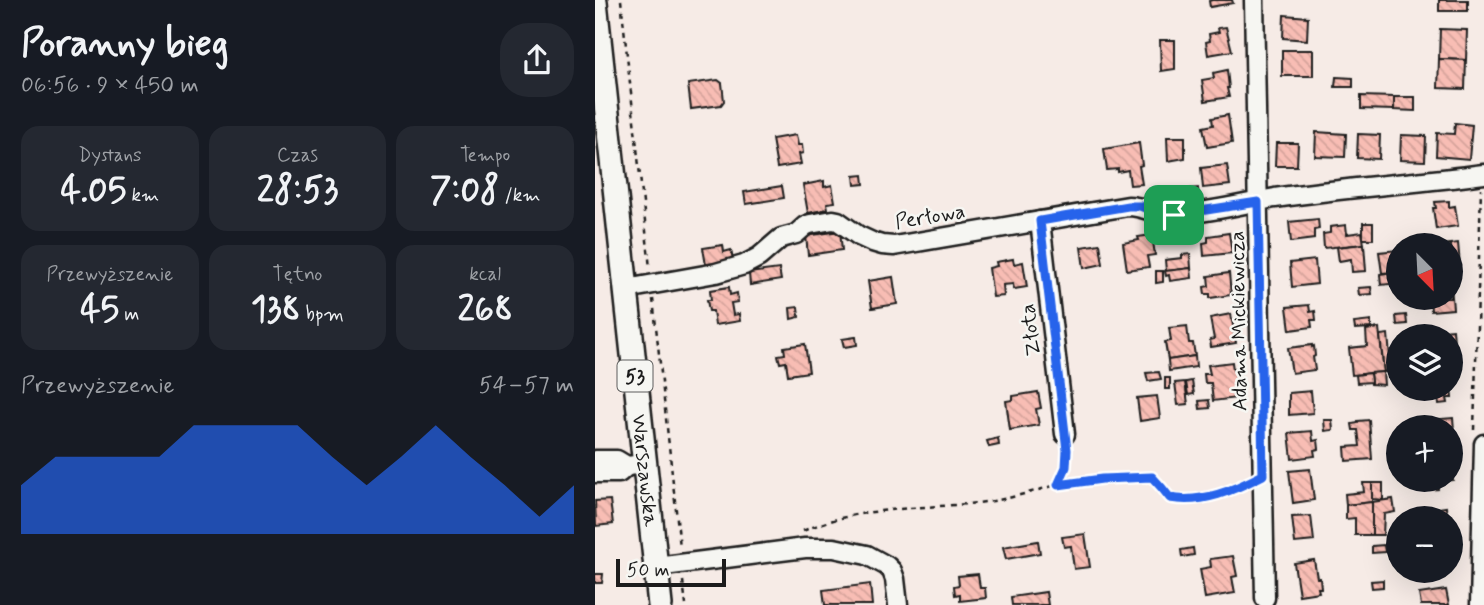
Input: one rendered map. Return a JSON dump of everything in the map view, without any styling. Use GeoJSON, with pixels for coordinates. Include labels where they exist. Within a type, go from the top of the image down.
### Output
{"type":"FeatureCollection","features":[{"type":"Feature","properties":{"kind":"main road","name":"Warszawska"},"geometry":{"type":"LineString","coordinates":[[595,2],[626,289],[636,465],[656,567],[660,605]]}},
{"type":"Feature","properties":{"kind":"street","name":"Adama Mickiewicza"},"geometry":{"type":"LineString","coordinates":[[1254,0],[1265,598]]}},
{"type":"Feature","properties":{"kind":"street","name":"Perłowa"},"geometry":{"type":"LineString","coordinates":[[626,289],[716,273],[744,265],[759,257],[781,238],[810,224],[833,220],[872,242],[894,246],[1128,206],[1140,206],[1160,214],[1174,215],[1483,174]]}},
{"type":"Feature","properties":{"kind":"street","name":"Złota"},"geometry":{"type":"LineString","coordinates":[[1036,222],[1066,434]]}},
{"type":"Feature","properties":{"kind":"street"},"geometry":{"type":"LineString","coordinates":[[1479,442],[1481,605]]}},
{"type":"Feature","properties":{"kind":"street"},"geometry":{"type":"LineString","coordinates":[[595,460],[617,460],[636,465]]}},
{"type":"Feature","properties":{"kind":"street"},"geometry":{"type":"LineString","coordinates":[[595,472],[618,473],[636,465]]}},
{"type":"Feature","properties":{"kind":"street"},"geometry":{"type":"LineString","coordinates":[[656,567],[805,548],[834,548],[867,555],[887,566],[895,579],[898,605]]}},
{"type":"Feature","properties":{"kind":"path"},"geometry":{"type":"LineString","coordinates":[[621,0],[686,605]]}},
{"type":"Feature","properties":{"kind":"path"},"geometry":{"type":"LineString","coordinates":[[1479,442],[1483,174]]}},
{"type":"Feature","properties":{"kind":"path"},"geometry":{"type":"LineString","coordinates":[[1058,485],[1066,467],[1066,434]]}},
{"type":"Feature","properties":{"kind":"path"},"geometry":{"type":"LineString","coordinates":[[802,532],[821,523],[856,514],[961,505],[1102,479],[1152,477],[1170,498],[1185,501],[1229,492],[1263,475]]}},
{"type":"Feature","properties":{"kind":"building"},"geometry":{"type":"Polygon","coordinates":[[[1232,0],[1233,3],[1210,7],[1209,1],[1232,0]]]}},
{"type":"Feature","properties":{"kind":"building"},"geometry":{"type":"Polygon","coordinates":[[[1439,0],[1468,0],[1468,11],[1439,11],[1439,0]]]}},
{"type":"Feature","properties":{"kind":"building"},"geometry":{"type":"Polygon","coordinates":[[[1284,15],[1308,17],[1307,40],[1283,38],[1284,15]]]}},
{"type":"Feature","properties":{"kind":"building"},"geometry":{"type":"Polygon","coordinates":[[[1226,27],[1232,51],[1208,55],[1206,42],[1210,41],[1209,34],[1219,32],[1218,28],[1226,27]]]}},
{"type":"Feature","properties":{"kind":"building"},"geometry":{"type":"Polygon","coordinates":[[[1440,29],[1467,30],[1466,60],[1439,59],[1440,29]]]}},
{"type":"Feature","properties":{"kind":"building"},"geometry":{"type":"Polygon","coordinates":[[[1160,40],[1175,40],[1175,69],[1161,71],[1160,40]]]}},
{"type":"Feature","properties":{"kind":"building"},"geometry":{"type":"Polygon","coordinates":[[[1282,50],[1313,50],[1313,76],[1282,76],[1282,50]]]}},
{"type":"Feature","properties":{"kind":"building"},"geometry":{"type":"Polygon","coordinates":[[[1439,59],[1466,60],[1465,89],[1438,88],[1439,59]]]}},
{"type":"Feature","properties":{"kind":"building"},"geometry":{"type":"Polygon","coordinates":[[[1227,70],[1229,97],[1205,101],[1202,80],[1214,78],[1213,73],[1227,70]]]}},
{"type":"Feature","properties":{"kind":"building"},"geometry":{"type":"Polygon","coordinates":[[[1336,77],[1353,78],[1353,87],[1335,87],[1336,77]]]}},
{"type":"Feature","properties":{"kind":"building"},"geometry":{"type":"Polygon","coordinates":[[[718,80],[722,83],[724,101],[721,105],[691,109],[688,84],[718,80]]]}},
{"type":"Feature","properties":{"kind":"building"},"geometry":{"type":"Polygon","coordinates":[[[1361,96],[1394,97],[1394,110],[1361,109],[1361,96]]]}},
{"type":"Feature","properties":{"kind":"building"},"geometry":{"type":"Polygon","coordinates":[[[1394,97],[1415,97],[1415,111],[1394,110],[1394,97]]]}},
{"type":"Feature","properties":{"kind":"building"},"geometry":{"type":"Polygon","coordinates":[[[1228,115],[1232,143],[1207,147],[1203,127],[1213,125],[1212,118],[1228,115]]]}},
{"type":"Feature","properties":{"kind":"building"},"geometry":{"type":"Polygon","coordinates":[[[1455,123],[1472,125],[1469,159],[1436,156],[1437,133],[1454,134],[1455,123]]]}},
{"type":"Feature","properties":{"kind":"building"},"geometry":{"type":"Polygon","coordinates":[[[1316,132],[1346,134],[1345,157],[1315,156],[1316,132]]]}},
{"type":"Feature","properties":{"kind":"building"},"geometry":{"type":"Polygon","coordinates":[[[1358,134],[1380,135],[1379,159],[1357,158],[1358,134]]]}},
{"type":"Feature","properties":{"kind":"building"},"geometry":{"type":"Polygon","coordinates":[[[796,135],[798,145],[802,145],[803,153],[799,154],[801,164],[777,168],[772,139],[796,135]]]}},
{"type":"Feature","properties":{"kind":"building"},"geometry":{"type":"Polygon","coordinates":[[[1401,135],[1426,136],[1425,161],[1400,160],[1401,135]]]}},
{"type":"Feature","properties":{"kind":"building"},"geometry":{"type":"Polygon","coordinates":[[[1167,137],[1185,137],[1185,158],[1168,161],[1167,137]]]}},
{"type":"Feature","properties":{"kind":"building"},"geometry":{"type":"Polygon","coordinates":[[[1139,143],[1142,184],[1130,185],[1128,170],[1107,170],[1104,149],[1139,143]]]}},
{"type":"Feature","properties":{"kind":"building"},"geometry":{"type":"Polygon","coordinates":[[[1276,143],[1298,143],[1297,166],[1275,166],[1276,143]]]}},
{"type":"Feature","properties":{"kind":"building"},"geometry":{"type":"Polygon","coordinates":[[[1227,165],[1230,185],[1203,188],[1201,168],[1227,165]]]}},
{"type":"Feature","properties":{"kind":"building"},"geometry":{"type":"Polygon","coordinates":[[[863,175],[864,184],[855,185],[854,176],[863,175]]]}},
{"type":"Feature","properties":{"kind":"building"},"geometry":{"type":"Polygon","coordinates":[[[824,181],[824,187],[832,185],[835,202],[827,203],[828,209],[808,213],[803,185],[824,181]]]}},
{"type":"Feature","properties":{"kind":"building"},"geometry":{"type":"Polygon","coordinates":[[[782,186],[784,198],[746,204],[744,192],[782,186]]]}},
{"type":"Feature","properties":{"kind":"building"},"geometry":{"type":"Polygon","coordinates":[[[1198,188],[1199,199],[1182,201],[1180,190],[1198,188]]]}},
{"type":"Feature","properties":{"kind":"building"},"geometry":{"type":"Polygon","coordinates":[[[1449,201],[1449,207],[1455,206],[1458,226],[1436,229],[1433,208],[1436,208],[1435,202],[1449,201]]]}},
{"type":"Feature","properties":{"kind":"building"},"geometry":{"type":"Polygon","coordinates":[[[1318,219],[1319,229],[1314,230],[1314,239],[1291,242],[1289,222],[1318,219]]]}},
{"type":"Feature","properties":{"kind":"building"},"geometry":{"type":"Polygon","coordinates":[[[1363,223],[1373,223],[1373,239],[1363,239],[1363,223]]]}},
{"type":"Feature","properties":{"kind":"building"},"geometry":{"type":"Polygon","coordinates":[[[1346,225],[1347,234],[1362,232],[1364,244],[1324,248],[1323,234],[1330,233],[1330,227],[1346,225]]]}},
{"type":"Feature","properties":{"kind":"building"},"geometry":{"type":"Polygon","coordinates":[[[840,231],[842,250],[808,255],[806,236],[840,231]]]}},
{"type":"Feature","properties":{"kind":"building"},"geometry":{"type":"Polygon","coordinates":[[[1229,233],[1232,253],[1204,256],[1203,243],[1208,242],[1208,236],[1229,233]]]}},
{"type":"Feature","properties":{"kind":"building"},"geometry":{"type":"Polygon","coordinates":[[[1152,235],[1155,255],[1147,256],[1149,267],[1127,270],[1123,243],[1152,235]]]}},
{"type":"Feature","properties":{"kind":"building"},"geometry":{"type":"Polygon","coordinates":[[[1100,244],[1103,264],[1084,268],[1081,247],[1100,244]]]}},
{"type":"Feature","properties":{"kind":"building"},"geometry":{"type":"Polygon","coordinates":[[[1364,244],[1366,271],[1352,272],[1351,259],[1339,261],[1337,247],[1364,244]]]}},
{"type":"Feature","properties":{"kind":"building"},"geometry":{"type":"Polygon","coordinates":[[[723,245],[724,252],[731,250],[733,260],[707,271],[703,248],[723,245]]]}},
{"type":"Feature","properties":{"kind":"building"},"geometry":{"type":"Polygon","coordinates":[[[1386,251],[1386,273],[1382,273],[1379,252],[1386,251]]]}},
{"type":"Feature","properties":{"kind":"building"},"geometry":{"type":"Polygon","coordinates":[[[1190,254],[1191,268],[1166,271],[1165,260],[1190,254]]]}},
{"type":"Feature","properties":{"kind":"building"},"geometry":{"type":"Polygon","coordinates":[[[1013,259],[1014,264],[1023,262],[1027,287],[1014,289],[1013,284],[1003,285],[1004,296],[993,297],[989,268],[997,266],[996,262],[1013,259]]]}},
{"type":"Feature","properties":{"kind":"building"},"geometry":{"type":"Polygon","coordinates":[[[1315,260],[1317,284],[1292,287],[1290,263],[1315,260]]]}},
{"type":"Feature","properties":{"kind":"building"},"geometry":{"type":"Polygon","coordinates":[[[1191,268],[1192,278],[1170,281],[1169,275],[1166,276],[1165,271],[1191,268]]]}},
{"type":"Feature","properties":{"kind":"building"},"geometry":{"type":"Polygon","coordinates":[[[779,269],[781,280],[750,285],[749,273],[779,269]]]}},
{"type":"Feature","properties":{"kind":"building"},"geometry":{"type":"Polygon","coordinates":[[[1156,271],[1163,271],[1163,282],[1156,283],[1156,271]]]}},
{"type":"Feature","properties":{"kind":"building"},"geometry":{"type":"Polygon","coordinates":[[[1229,273],[1231,295],[1210,298],[1210,294],[1205,294],[1204,287],[1209,286],[1208,276],[1229,273]]]}},
{"type":"Feature","properties":{"kind":"building"},"geometry":{"type":"Polygon","coordinates":[[[1386,273],[1386,284],[1381,285],[1380,274],[1386,273]]]}},
{"type":"Feature","properties":{"kind":"building"},"geometry":{"type":"Polygon","coordinates":[[[893,277],[897,304],[872,308],[868,281],[893,277]]]}},
{"type":"Feature","properties":{"kind":"building"},"geometry":{"type":"Polygon","coordinates":[[[729,287],[730,295],[737,293],[738,302],[731,303],[733,315],[739,314],[740,321],[715,325],[713,311],[709,311],[707,300],[711,300],[710,290],[729,287]]]}},
{"type":"Feature","properties":{"kind":"building"},"geometry":{"type":"Polygon","coordinates":[[[1371,287],[1372,294],[1359,295],[1358,288],[1371,287]]]}},
{"type":"Feature","properties":{"kind":"building"},"geometry":{"type":"Polygon","coordinates":[[[1309,305],[1310,312],[1315,311],[1316,320],[1311,320],[1312,327],[1290,330],[1287,307],[1309,305]]]}},
{"type":"Feature","properties":{"kind":"building"},"geometry":{"type":"Polygon","coordinates":[[[798,307],[799,317],[791,319],[790,308],[798,307]]]}},
{"type":"Feature","properties":{"kind":"building"},"geometry":{"type":"Polygon","coordinates":[[[1231,314],[1236,343],[1211,347],[1210,340],[1214,339],[1210,318],[1231,314]]]}},
{"type":"Feature","properties":{"kind":"building"},"geometry":{"type":"Polygon","coordinates":[[[1406,315],[1407,324],[1397,324],[1396,316],[1406,315]]]}},
{"type":"Feature","properties":{"kind":"building"},"geometry":{"type":"Polygon","coordinates":[[[1371,321],[1371,328],[1355,329],[1354,323],[1371,321]]]}},
{"type":"Feature","properties":{"kind":"building"},"geometry":{"type":"Polygon","coordinates":[[[1187,326],[1189,343],[1193,343],[1195,356],[1168,360],[1165,342],[1171,341],[1169,328],[1187,326]]]}},
{"type":"Feature","properties":{"kind":"building"},"geometry":{"type":"Polygon","coordinates":[[[1379,328],[1384,372],[1352,375],[1349,348],[1367,346],[1366,330],[1379,328]]]}},
{"type":"Feature","properties":{"kind":"building"},"geometry":{"type":"Polygon","coordinates":[[[1386,334],[1384,372],[1380,335],[1386,334]]]}},
{"type":"Feature","properties":{"kind":"building"},"geometry":{"type":"Polygon","coordinates":[[[856,337],[857,345],[844,347],[842,339],[856,337]]]}},
{"type":"Feature","properties":{"kind":"building"},"geometry":{"type":"Polygon","coordinates":[[[805,344],[809,372],[788,375],[786,362],[780,363],[778,355],[785,354],[784,347],[805,344]]]}},
{"type":"Feature","properties":{"kind":"building"},"geometry":{"type":"Polygon","coordinates":[[[1312,345],[1315,370],[1292,373],[1288,348],[1312,345]]]}},
{"type":"Feature","properties":{"kind":"building"},"geometry":{"type":"Polygon","coordinates":[[[1195,356],[1196,367],[1169,371],[1168,360],[1195,356]]]}},
{"type":"Feature","properties":{"kind":"building"},"geometry":{"type":"Polygon","coordinates":[[[1232,362],[1233,370],[1236,369],[1237,398],[1213,401],[1211,383],[1205,383],[1204,374],[1210,374],[1208,365],[1232,362]]]}},
{"type":"Feature","properties":{"kind":"building"},"geometry":{"type":"Polygon","coordinates":[[[1159,372],[1161,379],[1148,381],[1146,373],[1159,372]]]}},
{"type":"Feature","properties":{"kind":"building"},"geometry":{"type":"Polygon","coordinates":[[[1383,372],[1384,385],[1371,384],[1370,373],[1383,372]]]}},
{"type":"Feature","properties":{"kind":"building"},"geometry":{"type":"Polygon","coordinates":[[[1370,373],[1371,382],[1357,383],[1356,375],[1370,373]]]}},
{"type":"Feature","properties":{"kind":"building"},"geometry":{"type":"Polygon","coordinates":[[[1165,378],[1170,378],[1170,389],[1165,389],[1165,378]]]}},
{"type":"Feature","properties":{"kind":"building"},"geometry":{"type":"Polygon","coordinates":[[[1192,381],[1194,394],[1188,395],[1186,382],[1192,381]]]}},
{"type":"Feature","properties":{"kind":"building"},"geometry":{"type":"Polygon","coordinates":[[[1185,382],[1188,404],[1178,405],[1175,383],[1185,382]]]}},
{"type":"Feature","properties":{"kind":"building"},"geometry":{"type":"Polygon","coordinates":[[[1311,391],[1313,413],[1289,415],[1289,393],[1311,391]]]}},
{"type":"Feature","properties":{"kind":"building"},"geometry":{"type":"Polygon","coordinates":[[[1038,392],[1041,408],[1036,409],[1039,425],[1010,430],[1006,401],[1013,400],[1013,396],[1038,392]]]}},
{"type":"Feature","properties":{"kind":"building"},"geometry":{"type":"Polygon","coordinates":[[[1157,396],[1160,418],[1140,421],[1137,398],[1157,396]]]}},
{"type":"Feature","properties":{"kind":"building"},"geometry":{"type":"Polygon","coordinates":[[[1209,400],[1210,408],[1200,409],[1199,401],[1209,400]]]}},
{"type":"Feature","properties":{"kind":"building"},"geometry":{"type":"Polygon","coordinates":[[[1324,420],[1332,420],[1333,430],[1325,431],[1324,420]]]}},
{"type":"Feature","properties":{"kind":"building"},"geometry":{"type":"Polygon","coordinates":[[[1369,420],[1372,459],[1346,461],[1345,447],[1360,446],[1358,430],[1353,430],[1352,424],[1369,420]]]}},
{"type":"Feature","properties":{"kind":"building"},"geometry":{"type":"Polygon","coordinates":[[[1312,431],[1313,441],[1318,440],[1319,449],[1314,450],[1315,456],[1292,459],[1289,433],[1312,431]]]}},
{"type":"Feature","properties":{"kind":"building"},"geometry":{"type":"Polygon","coordinates":[[[998,438],[999,445],[989,447],[987,441],[998,438]]]}},
{"type":"Feature","properties":{"kind":"building"},"geometry":{"type":"Polygon","coordinates":[[[1310,469],[1314,500],[1293,503],[1289,471],[1310,469]]]}},
{"type":"Feature","properties":{"kind":"building"},"geometry":{"type":"Polygon","coordinates":[[[1363,483],[1372,483],[1372,502],[1346,505],[1345,494],[1364,492],[1363,483]]]}},
{"type":"Feature","properties":{"kind":"building"},"geometry":{"type":"Polygon","coordinates":[[[1372,483],[1383,483],[1383,500],[1372,499],[1372,483]]]}},
{"type":"Feature","properties":{"kind":"building"},"geometry":{"type":"Polygon","coordinates":[[[1393,499],[1394,506],[1386,506],[1383,535],[1372,535],[1372,502],[1393,499]]]}},
{"type":"Feature","properties":{"kind":"building"},"geometry":{"type":"Polygon","coordinates":[[[610,500],[613,524],[596,526],[595,501],[610,500]]]}},
{"type":"Feature","properties":{"kind":"building"},"geometry":{"type":"Polygon","coordinates":[[[1372,502],[1372,535],[1355,535],[1355,518],[1346,519],[1346,505],[1372,502]]]}},
{"type":"Feature","properties":{"kind":"building"},"geometry":{"type":"Polygon","coordinates":[[[1311,516],[1314,541],[1295,543],[1292,517],[1311,516]]]}},
{"type":"Feature","properties":{"kind":"building"},"geometry":{"type":"Polygon","coordinates":[[[1085,534],[1090,567],[1074,569],[1071,546],[1064,547],[1062,537],[1085,534]]]}},
{"type":"Feature","properties":{"kind":"building"},"geometry":{"type":"Polygon","coordinates":[[[1038,541],[1040,553],[1006,559],[1003,547],[1038,541]]]}},
{"type":"Feature","properties":{"kind":"building"},"geometry":{"type":"Polygon","coordinates":[[[1384,545],[1385,552],[1372,553],[1372,546],[1384,545]]]}},
{"type":"Feature","properties":{"kind":"building"},"geometry":{"type":"Polygon","coordinates":[[[1193,548],[1194,555],[1182,557],[1181,550],[1193,548]]]}},
{"type":"Feature","properties":{"kind":"building"},"geometry":{"type":"Polygon","coordinates":[[[1233,556],[1237,576],[1232,577],[1235,593],[1205,598],[1200,569],[1211,567],[1210,559],[1233,556]]]}},
{"type":"Feature","properties":{"kind":"building"},"geometry":{"type":"Polygon","coordinates":[[[1314,560],[1321,588],[1318,588],[1319,592],[1299,595],[1294,563],[1314,560]]]}},
{"type":"Feature","properties":{"kind":"building"},"geometry":{"type":"Polygon","coordinates":[[[595,574],[603,574],[602,583],[595,583],[595,574]]]}},
{"type":"Feature","properties":{"kind":"building"},"geometry":{"type":"Polygon","coordinates":[[[978,574],[980,588],[985,588],[986,598],[960,601],[960,594],[955,595],[954,586],[959,585],[958,576],[978,574]]]}},
{"type":"Feature","properties":{"kind":"building"},"geometry":{"type":"Polygon","coordinates":[[[1383,580],[1383,587],[1372,588],[1371,581],[1383,580]]]}},
{"type":"Feature","properties":{"kind":"building"},"geometry":{"type":"Polygon","coordinates":[[[870,584],[872,605],[825,605],[823,590],[870,584]]]}},
{"type":"Feature","properties":{"kind":"building"},"geometry":{"type":"Polygon","coordinates":[[[1446,590],[1449,605],[1421,605],[1419,594],[1446,590]]]}},
{"type":"Feature","properties":{"kind":"building"},"geometry":{"type":"Polygon","coordinates":[[[1046,592],[1048,605],[1012,605],[1011,597],[1046,592]]]}},
{"type":"Feature","properties":{"kind":"route"},"geometry":{"type":"LineString","coordinates":[[1258,202],[1263,475],[1229,492],[1185,501],[1170,498],[1152,477],[1102,479],[1058,485],[1066,467],[1067,450],[1040,221],[1128,206],[1140,206],[1160,214],[1174,215],[1258,202]]}}]}
